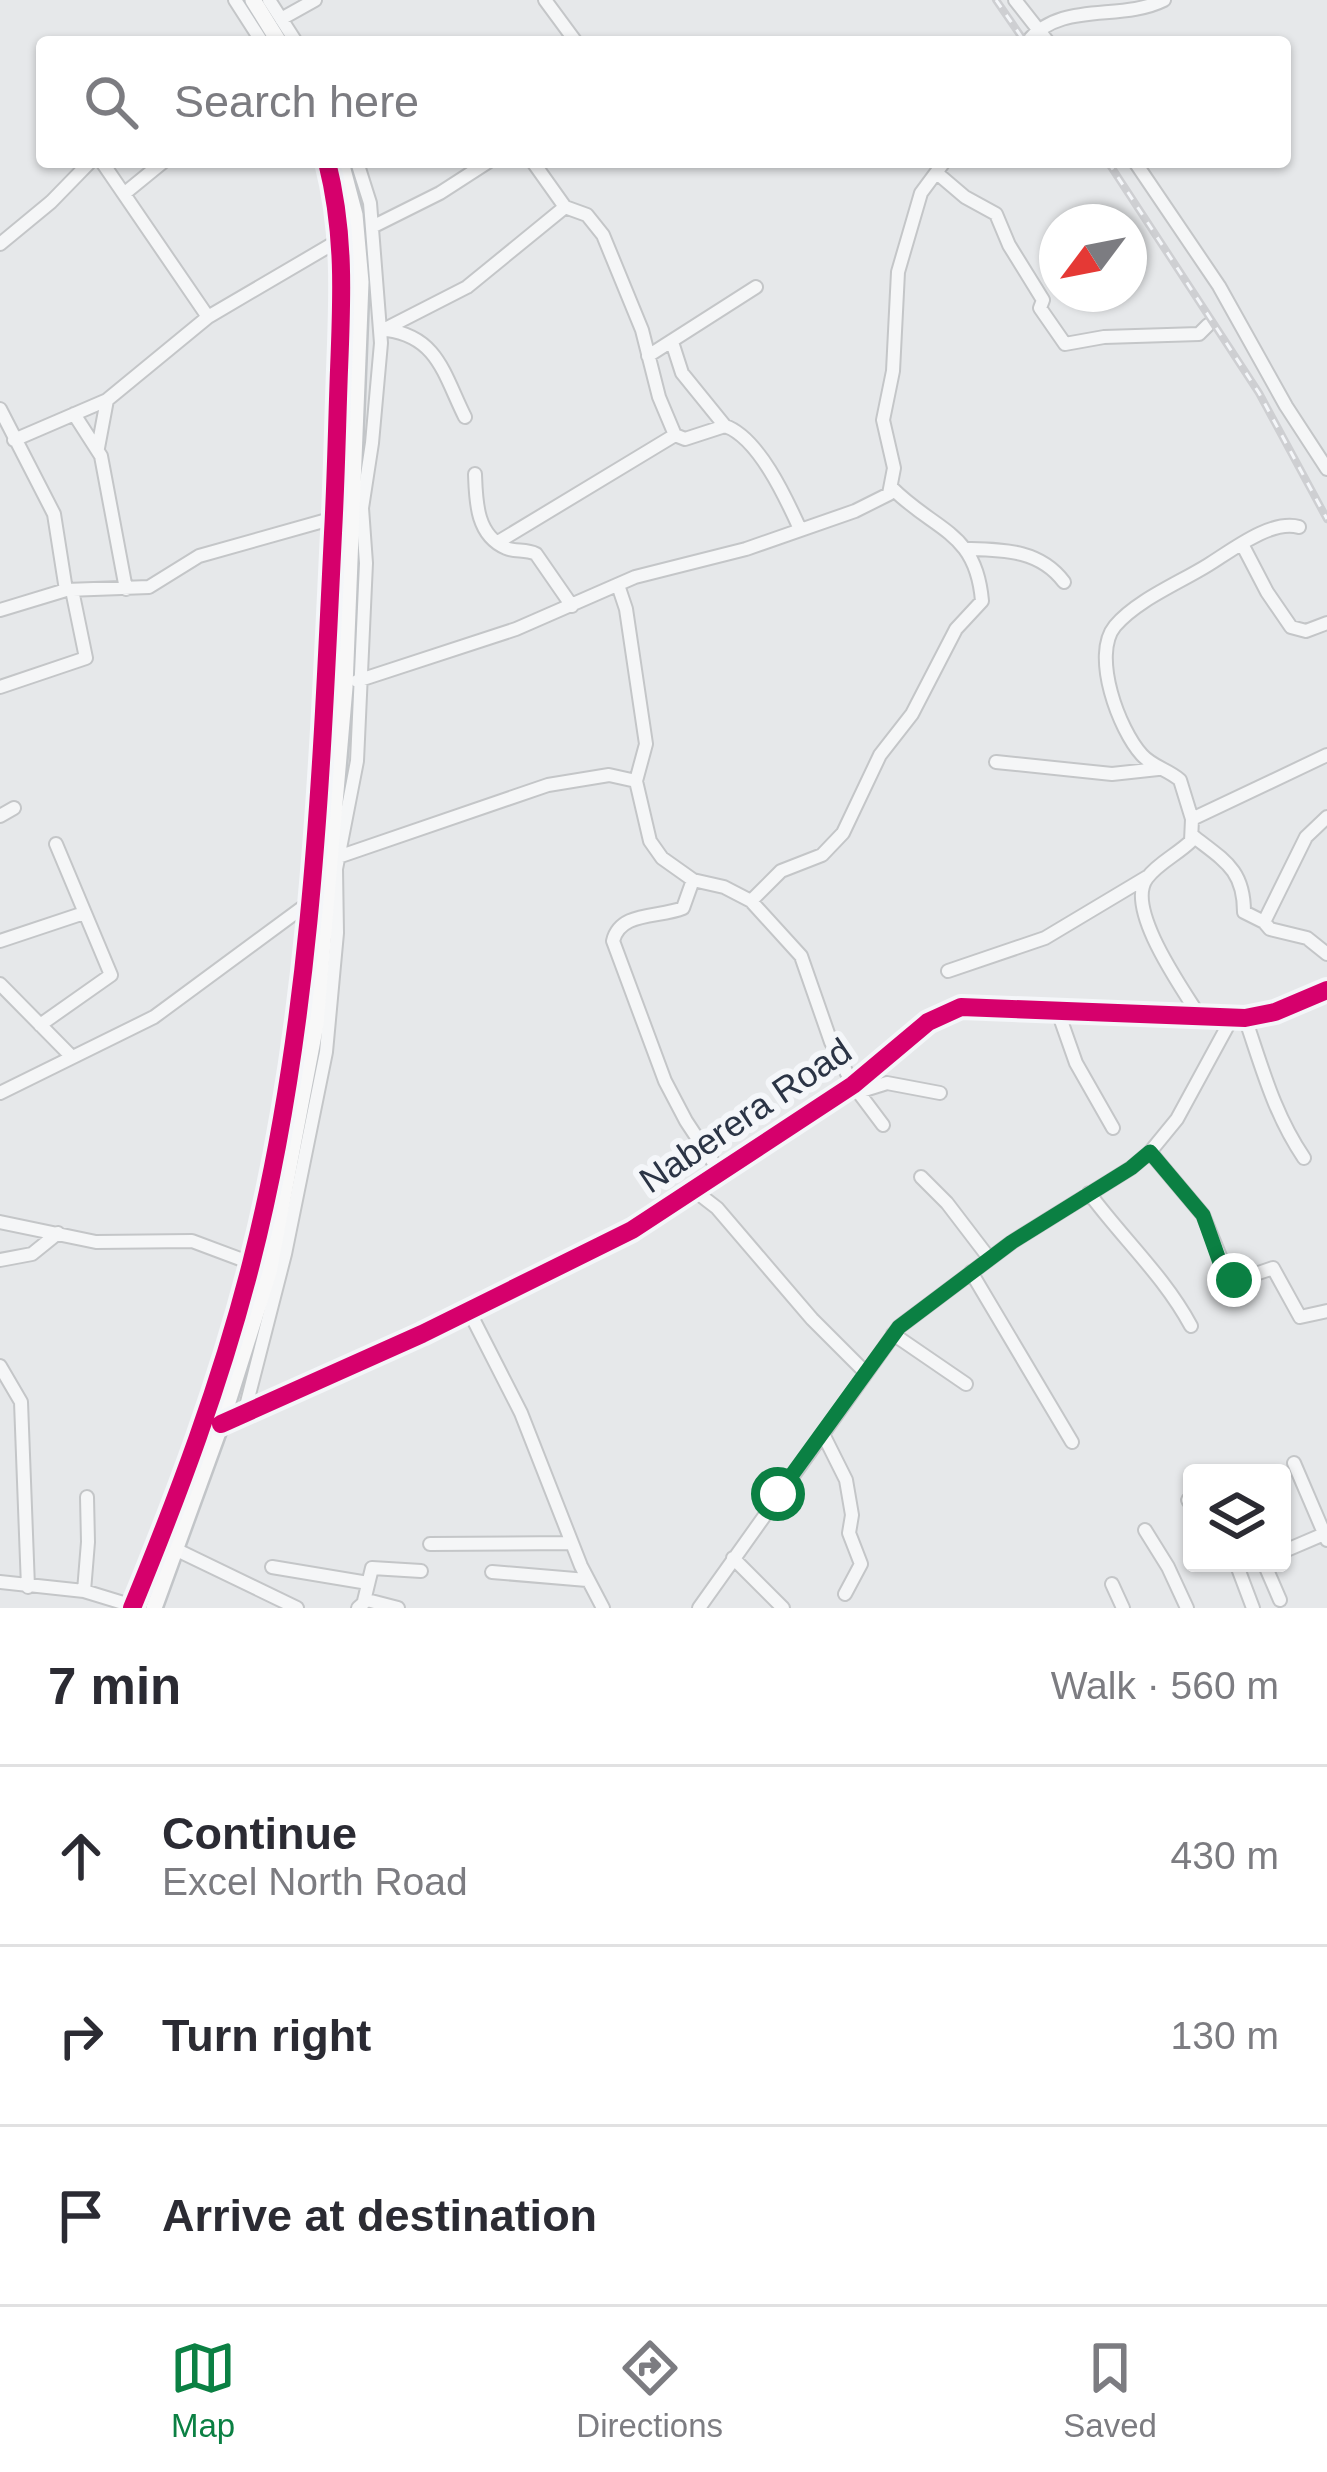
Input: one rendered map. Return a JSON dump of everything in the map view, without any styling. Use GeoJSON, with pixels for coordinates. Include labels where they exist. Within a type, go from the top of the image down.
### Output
{"type":"FeatureCollection","features":[{"type":"Feature","properties":{"kind":"main road"},"geometry":{"type":"LineString","coordinates":[[253,0],[275,36]]}},
{"type":"Feature","properties":{"kind":"main road"},"geometry":{"type":"LineString","coordinates":[[154,1608],[221,1424],[268,1272],[314,1037],[318,898],[345,687],[361,282],[355,214],[343,168]]}},
{"type":"Feature","properties":{"kind":"street"},"geometry":{"type":"LineString","coordinates":[[236,0],[258,36]]}},
{"type":"Feature","properties":{"kind":"street"},"geometry":{"type":"LineString","coordinates":[[269,0],[292,36]]}},
{"type":"Feature","properties":{"kind":"street"},"geometry":{"type":"LineString","coordinates":[[281,19],[315,0]]}},
{"type":"Feature","properties":{"kind":"street"},"geometry":{"type":"LineString","coordinates":[[545,0],[572,36]]}},
{"type":"Feature","properties":{"kind":"street"},"geometry":{"type":"LineString","coordinates":[[1015,0],[1044,36]]}},
{"type":"Feature","properties":{"kind":"street"},"geometry":{"type":"LineString","coordinates":[[1033,36],[1066,6],[1148,6],[1163,0]]}},
{"type":"Feature","properties":{"kind":"street"},"geometry":{"type":"LineString","coordinates":[[0,244],[83,168]]}},
{"type":"Feature","properties":{"kind":"street"},"geometry":{"type":"LineString","coordinates":[[106,168],[208,316]]}},
{"type":"Feature","properties":{"kind":"street"},"geometry":{"type":"LineString","coordinates":[[125,193],[156,168]]}},
{"type":"Feature","properties":{"kind":"street"},"geometry":{"type":"LineString","coordinates":[[0,1582],[84,1591],[132,1607],[176,1501],[251,1263],[318,898],[344,296],[341,239],[328,168]]}},
{"type":"Feature","properties":{"kind":"street"},"geometry":{"type":"LineString","coordinates":[[244,1414],[286,1254],[326,1052],[337,933],[338,857],[355,777],[362,679],[362,508],[383,330],[370,202],[359,168]]}},
{"type":"Feature","properties":{"kind":"street"},"geometry":{"type":"LineString","coordinates":[[372,227],[478,168]]}},
{"type":"Feature","properties":{"kind":"street"},"geometry":{"type":"LineString","coordinates":[[537,168],[565,207],[587,214],[603,236],[620,269],[675,435],[685,439],[725,426]]}},
{"type":"Feature","properties":{"kind":"street"},"geometry":{"type":"LineString","coordinates":[[345,687],[494,637],[652,571],[746,549],[871,505],[892,488],[894,468],[883,420],[893,370],[898,272],[921,193],[941,168],[965,197],[996,214],[1043,300],[1040,308],[1065,344],[1127,335],[1199,334],[1208,325]]}},
{"type":"Feature","properties":{"kind":"street"},"geometry":{"type":"LineString","coordinates":[[1139,168],[1202,259],[1327,470]]}},
{"type":"Feature","properties":{"kind":"street"},"geometry":{"type":"LineString","coordinates":[[383,330],[467,286],[565,207]]}},
{"type":"Feature","properties":{"kind":"street"},"geometry":{"type":"LineString","coordinates":[[14,440],[107,400],[208,316],[341,239]]}},
{"type":"Feature","properties":{"kind":"street"},"geometry":{"type":"LineString","coordinates":[[648,356],[756,287]]}},
{"type":"Feature","properties":{"kind":"street"},"geometry":{"type":"LineString","coordinates":[[383,330],[412,334],[425,342],[465,417]]}},
{"type":"Feature","properties":{"kind":"street"},"geometry":{"type":"LineString","coordinates":[[672,342],[682,373],[725,426],[737,431],[754,450],[778,484],[800,529]]}},
{"type":"Feature","properties":{"kind":"street"},"geometry":{"type":"LineString","coordinates":[[107,400],[98,448],[126,589]]}},
{"type":"Feature","properties":{"kind":"street"},"geometry":{"type":"LineString","coordinates":[[0,409],[55,518],[86,658],[0,687]]}},
{"type":"Feature","properties":{"kind":"street"},"geometry":{"type":"LineString","coordinates":[[74,414],[98,448]]}},
{"type":"Feature","properties":{"kind":"street"},"geometry":{"type":"LineString","coordinates":[[498,542],[675,435]]}},
{"type":"Feature","properties":{"kind":"street"},"geometry":{"type":"LineString","coordinates":[[475,474],[478,518],[508,549],[536,554],[572,606]]}},
{"type":"Feature","properties":{"kind":"street"},"geometry":{"type":"LineString","coordinates":[[751,901],[781,872],[824,853],[851,821],[880,754],[921,700],[956,628],[981,604],[978,574],[968,549],[892,488]]}},
{"type":"Feature","properties":{"kind":"street"},"geometry":{"type":"LineString","coordinates":[[0,610],[69,590],[149,587],[199,556],[334,518]]}},
{"type":"Feature","properties":{"kind":"street"},"geometry":{"type":"LineString","coordinates":[[1299,527],[1284,525],[1242,544],[1130,613],[1109,635],[1108,671],[1117,710],[1132,742],[1158,769],[1180,779],[1193,836],[1239,880],[1245,892],[1244,912],[1270,928],[1307,938],[1327,954]]}},
{"type":"Feature","properties":{"kind":"street"},"geometry":{"type":"LineString","coordinates":[[1242,544],[1291,627],[1306,631],[1327,623]]}},
{"type":"Feature","properties":{"kind":"street"},"geometry":{"type":"LineString","coordinates":[[968,549],[1026,554],[1048,564],[1064,582]]}},
{"type":"Feature","properties":{"kind":"street"},"geometry":{"type":"LineString","coordinates":[[617,585],[626,609],[646,744],[636,781],[656,851],[693,880],[724,886],[751,901],[801,956],[831,1042],[856,1089],[883,1125]]}},
{"type":"Feature","properties":{"kind":"street"},"geometry":{"type":"LineString","coordinates":[[1192,819],[1327,755]]}},
{"type":"Feature","properties":{"kind":"street"},"geometry":{"type":"LineString","coordinates":[[996,762],[1112,774],[1158,769]]}},
{"type":"Feature","properties":{"kind":"street"},"geometry":{"type":"LineString","coordinates":[[338,857],[548,784],[609,775],[636,781]]}},
{"type":"Feature","properties":{"kind":"street"},"geometry":{"type":"LineString","coordinates":[[0,816],[14,808]]}},
{"type":"Feature","properties":{"kind":"street"},"geometry":{"type":"LineString","coordinates":[[1264,922],[1306,837],[1327,818]]}},
{"type":"Feature","properties":{"kind":"street"},"geometry":{"type":"LineString","coordinates":[[948,971],[1046,938],[1148,876],[1193,836]]}},
{"type":"Feature","properties":{"kind":"street"},"geometry":{"type":"LineString","coordinates":[[40,1025],[110,977],[110,966],[56,844]]}},
{"type":"Feature","properties":{"kind":"street"},"geometry":{"type":"LineString","coordinates":[[1148,876],[1142,896],[1156,947],[1200,1017]]}},
{"type":"Feature","properties":{"kind":"street"},"geometry":{"type":"LineString","coordinates":[[693,880],[683,908],[624,923],[613,941],[665,1081],[722,1174]]}},
{"type":"Feature","properties":{"kind":"street"},"geometry":{"type":"LineString","coordinates":[[0,1093],[154,1017],[318,898]]}},
{"type":"Feature","properties":{"kind":"street"},"geometry":{"type":"LineString","coordinates":[[0,941],[84,913]]}},
{"type":"Feature","properties":{"kind":"street"},"geometry":{"type":"LineString","coordinates":[[0,984],[72,1057]]}},
{"type":"Feature","properties":{"kind":"street","name":"Naberera Road"},"geometry":{"type":"LineString","coordinates":[[221,1424],[632,1231],[856,1089],[928,1022],[961,1007],[1238,1018],[1275,1012],[1327,990]]}},
{"type":"Feature","properties":{"kind":"street"},"geometry":{"type":"LineString","coordinates":[[1058,1012],[1076,1063],[1113,1128]]}},
{"type":"Feature","properties":{"kind":"street"},"geometry":{"type":"LineString","coordinates":[[699,1608],[893,1334],[989,1258],[1150,1152],[1177,1119],[1238,1018]]}},
{"type":"Feature","properties":{"kind":"street"},"geometry":{"type":"LineString","coordinates":[[1238,1018],[1287,1133],[1304,1157]]}},
{"type":"Feature","properties":{"kind":"street"},"geometry":{"type":"LineString","coordinates":[[856,1089],[887,1083],[940,1093]]}},
{"type":"Feature","properties":{"kind":"street"},"geometry":{"type":"LineString","coordinates":[[1150,1152],[1203,1215],[1229,1278],[1238,1280],[1273,1268],[1300,1317],[1327,1311]]}},
{"type":"Feature","properties":{"kind":"street"},"geometry":{"type":"LineString","coordinates":[[921,1177],[989,1258]]}},
{"type":"Feature","properties":{"kind":"street"},"geometry":{"type":"LineString","coordinates":[[695,1191],[717,1208],[812,1319],[866,1372]]}},
{"type":"Feature","properties":{"kind":"street"},"geometry":{"type":"LineString","coordinates":[[1089,1193],[1129,1247],[1164,1280],[1191,1326]]}},
{"type":"Feature","properties":{"kind":"street"},"geometry":{"type":"LineString","coordinates":[[0,1222],[119,1244],[192,1241],[268,1272]]}},
{"type":"Feature","properties":{"kind":"street"},"geometry":{"type":"LineString","coordinates":[[0,1260],[32,1254],[58,1233]]}},
{"type":"Feature","properties":{"kind":"street"},"geometry":{"type":"LineString","coordinates":[[971,1272],[1072,1442]]}},
{"type":"Feature","properties":{"kind":"street"},"geometry":{"type":"LineString","coordinates":[[470,1311],[521,1413],[586,1580],[603,1608]]}},
{"type":"Feature","properties":{"kind":"street"},"geometry":{"type":"LineString","coordinates":[[893,1334],[966,1384]]}},
{"type":"Feature","properties":{"kind":"street"},"geometry":{"type":"LineString","coordinates":[[0,1366],[21,1402],[28,1587]]}},
{"type":"Feature","properties":{"kind":"street"},"geometry":{"type":"LineString","coordinates":[[823,1435],[846,1480],[852,1515],[849,1534],[861,1564],[845,1594]]}},
{"type":"Feature","properties":{"kind":"street"},"geometry":{"type":"LineString","coordinates":[[1291,1549],[1326,1537],[1294,1463]]}},
{"type":"Feature","properties":{"kind":"street"},"geometry":{"type":"LineString","coordinates":[[84,1591],[87,1497]]}},
{"type":"Feature","properties":{"kind":"street"},"geometry":{"type":"LineString","coordinates":[[1145,1530],[1187,1608]]}},
{"type":"Feature","properties":{"kind":"street"},"geometry":{"type":"LineString","coordinates":[[430,1544],[572,1543]]}},
{"type":"Feature","properties":{"kind":"street"},"geometry":{"type":"LineString","coordinates":[[176,1550],[297,1608]]}},
{"type":"Feature","properties":{"kind":"street"},"geometry":{"type":"LineString","coordinates":[[734,1558],[783,1608]]}},
{"type":"Feature","properties":{"kind":"street"},"geometry":{"type":"LineString","coordinates":[[272,1567],[368,1583]]}},
{"type":"Feature","properties":{"kind":"street"},"geometry":{"type":"LineString","coordinates":[[398,1608],[361,1604],[372,1568],[422,1571]]}},
{"type":"Feature","properties":{"kind":"street"},"geometry":{"type":"LineString","coordinates":[[1239,1572],[1253,1608]]}},
{"type":"Feature","properties":{"kind":"street"},"geometry":{"type":"LineString","coordinates":[[1268,1572],[1280,1600]]}},
{"type":"Feature","properties":{"kind":"street"},"geometry":{"type":"LineString","coordinates":[[492,1573],[586,1580]]}},
{"type":"Feature","properties":{"kind":"street"},"geometry":{"type":"LineString","coordinates":[[1112,1584],[1123,1608]]}},
{"type":"Feature","properties":{"kind":"railway"},"geometry":{"type":"LineString","coordinates":[[996,0],[1021,36]]}},
{"type":"Feature","properties":{"kind":"railway"},"geometry":{"type":"LineString","coordinates":[[1112,168],[1259,393],[1327,519]]}},
{"type":"Feature","properties":{"kind":"cycle path"},"geometry":{"type":"LineString","coordinates":[[132,1608],[198,1438],[239,1308],[272,1174],[301,993],[324,717],[341,317],[339,240],[328,168]]}},
{"type":"Feature","properties":{"kind":"cycle path"},"geometry":{"type":"LineString","coordinates":[[221,1424],[422,1334],[632,1230],[853,1085],[928,1022],[961,1007],[1245,1018],[1275,1012],[1327,990]]}},
{"type":"Feature","properties":{"kind":"route"},"geometry":{"type":"LineString","coordinates":[[778,1494],[899,1327],[1012,1242],[1150,1152],[1203,1215],[1223,1271],[1234,1280]]}}]}
